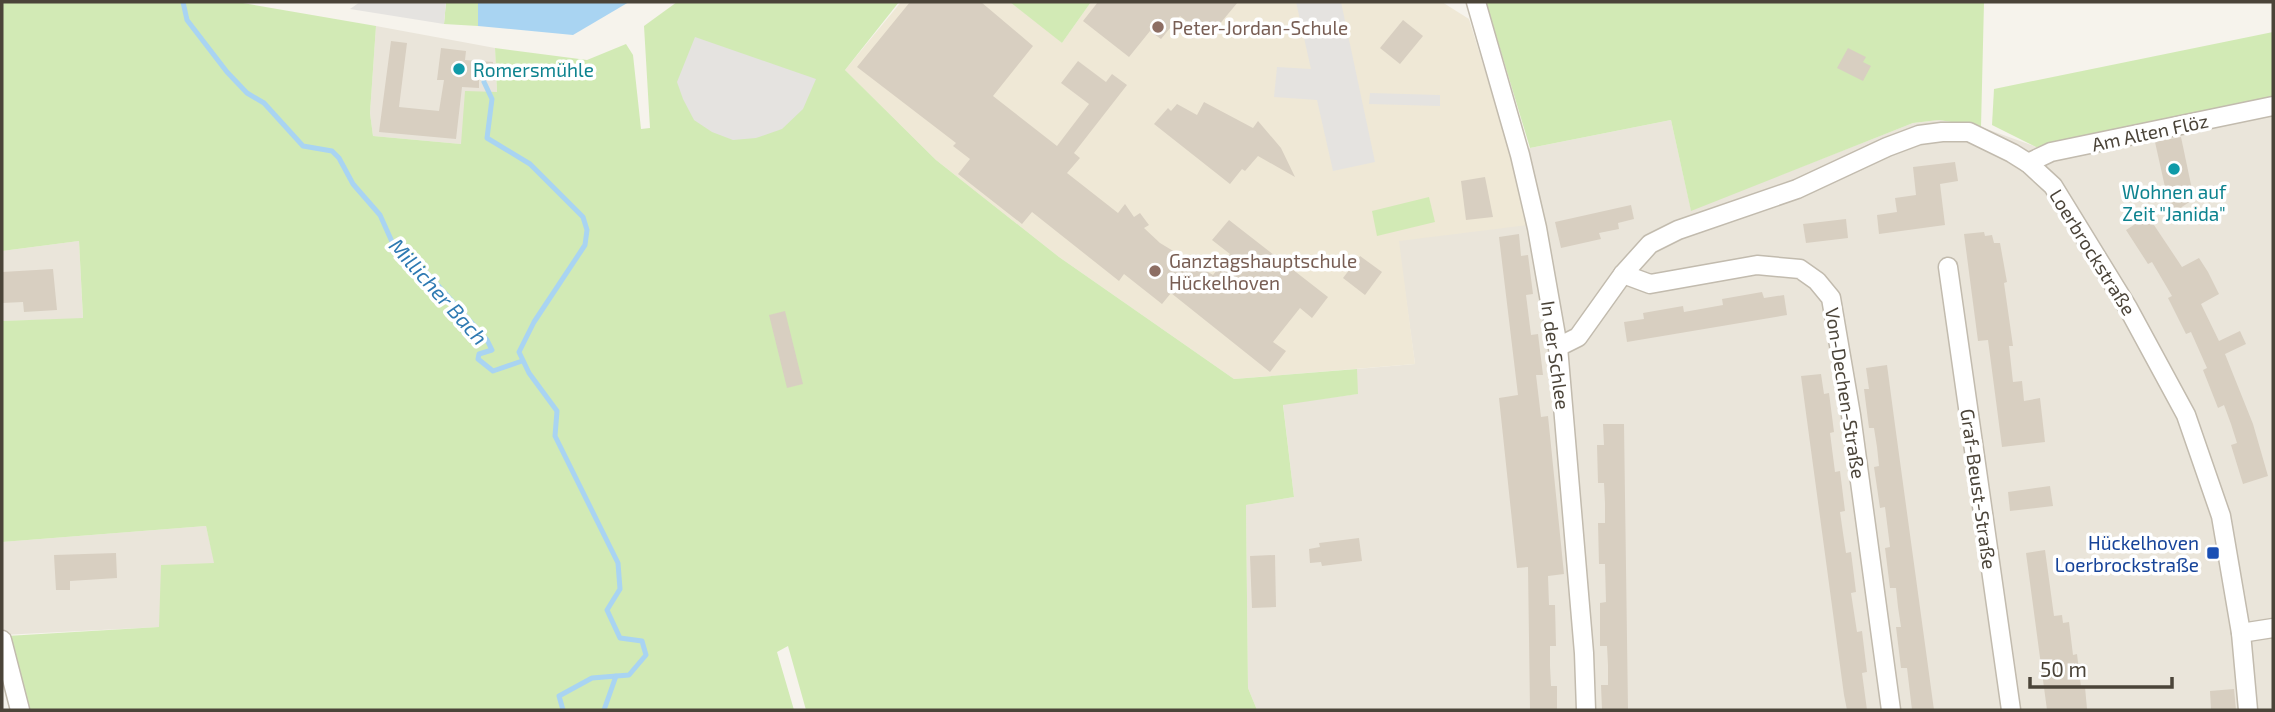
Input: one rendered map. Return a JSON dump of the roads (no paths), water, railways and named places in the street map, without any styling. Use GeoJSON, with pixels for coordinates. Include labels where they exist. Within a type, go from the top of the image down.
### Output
{"type":"FeatureCollection","features":[{"type":"Feature","properties":{"kind":"street","name":"In der Schlee"},"geometry":{"type":"LineString","coordinates":[[1474,4],[1521,155],[1558,347],[1583,639],[1586,710]]}},
{"type":"Feature","properties":{"kind":"street","name":"Am Alten Flöz"},"geometry":{"type":"LineString","coordinates":[[2028,163],[2051,152],[2273,106]]}},
{"type":"Feature","properties":{"kind":"street","name":"Loerbrockstraße"},"geometry":{"type":"LineString","coordinates":[[1558,347],[1578,337],[1623,274],[1650,244],[1678,230],[1797,189],[1887,147],[1919,135],[1969,132],[2028,163],[2053,186],[2091,246],[2186,415],[2221,516],[2241,633],[2248,710]]}},
{"type":"Feature","properties":{"kind":"street","name":"Von-Dechen-Straße"},"geometry":{"type":"LineString","coordinates":[[1623,274],[1650,284],[1757,265],[1800,269],[1817,281],[1832,298],[1851,415],[1891,710]]}},
{"type":"Feature","properties":{"kind":"street","name":"Graf-Beust-Straße"},"geometry":{"type":"LineString","coordinates":[[1948,267],[2011,710]]}},
{"type":"Feature","properties":{"kind":"street"},"geometry":{"type":"LineString","coordinates":[[2241,633],[2273,628]]}},
{"type":"Feature","properties":{"kind":"street"},"geometry":{"type":"LineString","coordinates":[[2,640],[20,710]]}},
{"type":"Feature","properties":{"kind":"water"},"geometry":{"type":"Polygon","coordinates":[[[478,2],[629,2],[573,35],[478,26],[478,2]]]}},
{"type":"Feature","properties":{"kind":"waterway","name":"Millicher Bach"},"geometry":{"type":"LineString","coordinates":[[183,2],[187,20],[227,72],[247,93],[264,103],[303,146],[332,151],[339,158],[353,184],[380,215],[393,244],[404,251],[415,266],[425,271],[487,340],[492,350],[479,354],[478,359],[493,371],[522,361]]}},
{"type":"Feature","properties":{"kind":"waterway","name":"Millicher Bach"},"geometry":{"type":"LineString","coordinates":[[484,82],[492,99],[487,138],[530,164],[583,217],[587,230],[585,245],[534,322],[519,352],[529,373],[557,411],[555,436],[618,563],[620,589],[607,610],[620,638],[642,641],[646,655],[629,675],[592,678],[559,696],[563,710]]}},
{"type":"Feature","properties":{"kind":"waterway","name":"Millicher Bach"},"geometry":{"type":"LineString","coordinates":[[604,710],[616,676]]}},
{"type":"Feature","properties":{"kind":"place","name":"Peter-Jordan-Schule"},"geometry":{"type":"Point","coordinates":[1158,27]}},
{"type":"Feature","properties":{"kind":"place","name":"Romersmühle"},"geometry":{"type":"Point","coordinates":[459,69]}},
{"type":"Feature","properties":{"kind":"place","name":"Wohnen auf Zeit \"Janida\""},"geometry":{"type":"Point","coordinates":[2174,169]}},
{"type":"Feature","properties":{"kind":"place","name":"Ganztagshauptschule Hückelhoven"},"geometry":{"type":"Point","coordinates":[1155,271]}},
{"type":"Feature","properties":{"kind":"place","name":"Hückelhoven Loerbrockstraße"},"geometry":{"type":"Point","coordinates":[2213,553]}}]}
